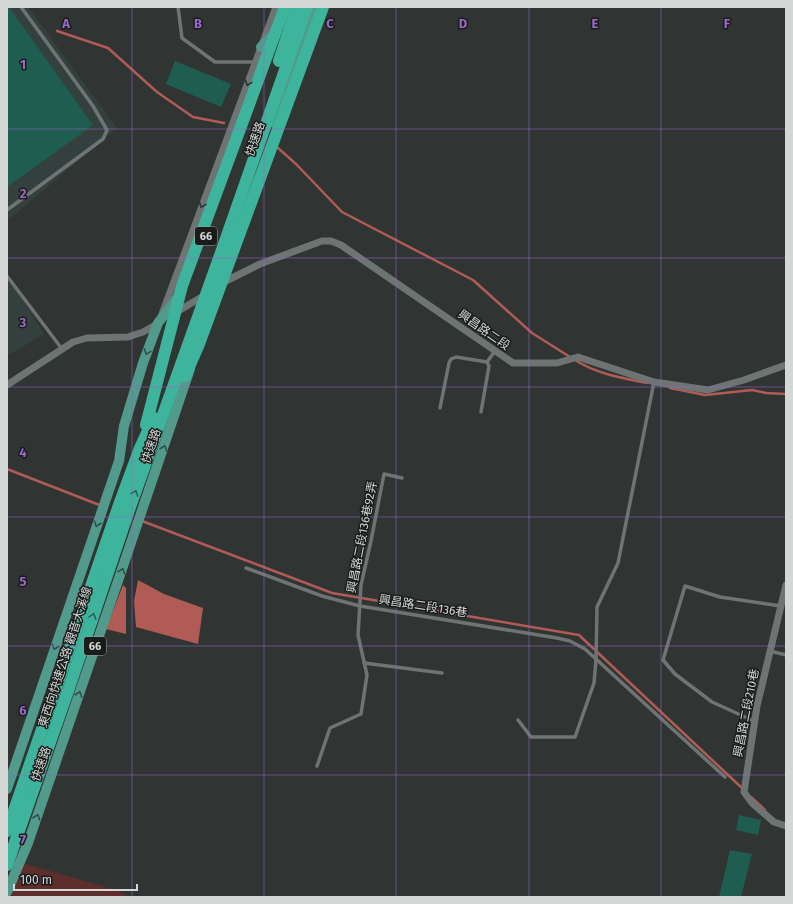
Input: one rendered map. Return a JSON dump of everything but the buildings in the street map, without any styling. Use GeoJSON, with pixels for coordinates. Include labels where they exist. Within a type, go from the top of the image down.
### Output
{"type":"FeatureCollection","features":[{"type":"Feature","properties":{"kind":"highway","name":"66"},"geometry":{"type":"LineString","coordinates":[[144,452],[182,286],[285,7]]}},
{"type":"Feature","properties":{"kind":"highway"},"geometry":{"type":"LineString","coordinates":[[252,151],[297,7]]}},
{"type":"Feature","properties":{"kind":"highway"},"geometry":{"type":"LineString","coordinates":[[144,452],[151,424],[307,7]]}},
{"type":"Feature","properties":{"kind":"highway","name":"66"},"geometry":{"type":"LineString","coordinates":[[144,452],[199,344],[323,7]]}},
{"type":"Feature","properties":{"kind":"highway","name":"東西向快速公路 觀音大溪線"},"geometry":{"type":"LineString","coordinates":[[7,831],[119,505],[144,452]]}},
{"type":"Feature","properties":{"kind":"highway","name":"東西向快速公路 觀音大溪線"},"geometry":{"type":"LineString","coordinates":[[7,865],[67,695],[144,452]]}},
{"type":"Feature","properties":{"kind":"main road","name":"快速路"},"geometry":{"type":"LineString","coordinates":[[7,789],[119,461],[124,426],[143,363],[158,323],[183,290],[200,251],[291,7]]}},
{"type":"Feature","properties":{"kind":"main road","name":"快速路"},"geometry":{"type":"LineString","coordinates":[[7,892],[28,843],[180,400],[197,342],[315,7]]}},
{"type":"Feature","properties":{"kind":"main road"},"geometry":{"type":"LineString","coordinates":[[261,47],[285,23]]}},
{"type":"Feature","properties":{"kind":"street","name":"快速路"},"geometry":{"type":"LineString","coordinates":[[158,323],[276,7]]}},
{"type":"Feature","properties":{"kind":"street","name":"快速路"},"geometry":{"type":"LineString","coordinates":[[227,280],[328,7]]}},
{"type":"Feature","properties":{"kind":"street","name":"興昌路二段"},"geometry":{"type":"LineString","coordinates":[[7,385],[73,342],[87,338],[128,337],[143,332],[227,280],[260,264],[322,241],[331,241],[341,245],[512,363],[557,363],[578,357],[654,382],[708,390],[744,380],[786,365]]}},
{"type":"Feature","properties":{"kind":"street","name":"興昌路二段210巷"},"geometry":{"type":"LineString","coordinates":[[786,585],[757,706],[744,789],[752,804],[774,822],[786,826]]}},
{"type":"Feature","properties":{"kind":"lane"},"geometry":{"type":"LineString","coordinates":[[7,210],[103,139],[107,130],[93,106],[21,7]]}},
{"type":"Feature","properties":{"kind":"lane"},"geometry":{"type":"LineString","coordinates":[[178,7],[182,38],[214,62],[256,62]]}},
{"type":"Feature","properties":{"kind":"lane"},"geometry":{"type":"LineString","coordinates":[[7,276],[63,349]]}},
{"type":"Feature","properties":{"kind":"lane"},"geometry":{"type":"LineString","coordinates":[[481,412],[489,366],[487,362],[494,351]]}},
{"type":"Feature","properties":{"kind":"lane"},"geometry":{"type":"LineString","coordinates":[[440,408],[451,359],[456,357],[487,362]]}},
{"type":"Feature","properties":{"kind":"lane"},"geometry":{"type":"LineString","coordinates":[[518,720],[531,738],[575,738],[594,683],[597,607],[618,563],[654,382]]}},
{"type":"Feature","properties":{"kind":"lane","name":"興昌路二段136巷92弄"},"geometry":{"type":"LineString","coordinates":[[317,766],[330,728],[361,714],[367,675],[358,635],[361,585],[384,474],[402,478]]}},
{"type":"Feature","properties":{"kind":"lane","name":"興昌路二段136巷"},"geometry":{"type":"LineString","coordinates":[[246,568],[322,596],[360,606],[570,641],[585,649],[725,777]]}},
{"type":"Feature","properties":{"kind":"lane"},"geometry":{"type":"LineString","coordinates":[[754,721],[712,702],[675,674],[663,660],[685,586],[720,598],[781,606]]}},
{"type":"Feature","properties":{"kind":"lane"},"geometry":{"type":"LineString","coordinates":[[770,651],[786,655]]}},
{"type":"Feature","properties":{"kind":"lane"},"geometry":{"type":"LineString","coordinates":[[364,664],[442,673]]}},
{"type":"Feature","properties":{"kind":"shaded area"},"geometry":{"type":"Polygon","coordinates":[[[7,7],[28,7],[117,128],[7,221],[7,7]]]}},
{"type":"Feature","properties":{"kind":"shaded area"},"geometry":{"type":"Polygon","coordinates":[[[7,275],[44,334],[7,356],[7,275]]]}},
{"type":"Feature","properties":{"kind":"shaded area"},"geometry":{"type":"Polygon","coordinates":[[[138,580],[164,594],[203,608],[198,644],[136,627],[134,601],[138,580]]]}},
{"type":"Feature","properties":{"kind":"shaded area"},"geometry":{"type":"Polygon","coordinates":[[[123,585],[126,588],[126,634],[106,629],[123,585]]]}},
{"type":"Feature","properties":{"kind":"shaded area"},"geometry":{"type":"Polygon","coordinates":[[[22,863],[119,891],[129,897],[10,897],[22,863]]]}},
{"type":"Feature","properties":{"kind":"waterway"},"geometry":{"type":"LineString","coordinates":[[57,31],[108,48],[157,92],[193,117],[224,123]]}},
{"type":"Feature","properties":{"kind":"waterway"},"geometry":{"type":"LineString","coordinates":[[278,148],[296,164],[342,212],[473,280],[532,333],[570,357]]}},
{"type":"Feature","properties":{"kind":"waterway"},"geometry":{"type":"LineString","coordinates":[[575,360],[601,372],[647,383]]}},
{"type":"Feature","properties":{"kind":"waterway"},"geometry":{"type":"LineString","coordinates":[[670,388],[705,395],[752,390],[766,393],[786,394]]}},
{"type":"Feature","properties":{"kind":"waterway"},"geometry":{"type":"LineString","coordinates":[[7,469],[102,506]]}},
{"type":"Feature","properties":{"kind":"waterway"},"geometry":{"type":"LineString","coordinates":[[142,521],[332,593],[579,635],[743,789]]}},
{"type":"Feature","properties":{"kind":"waterway"},"geometry":{"type":"LineString","coordinates":[[751,797],[765,810]]}}]}
